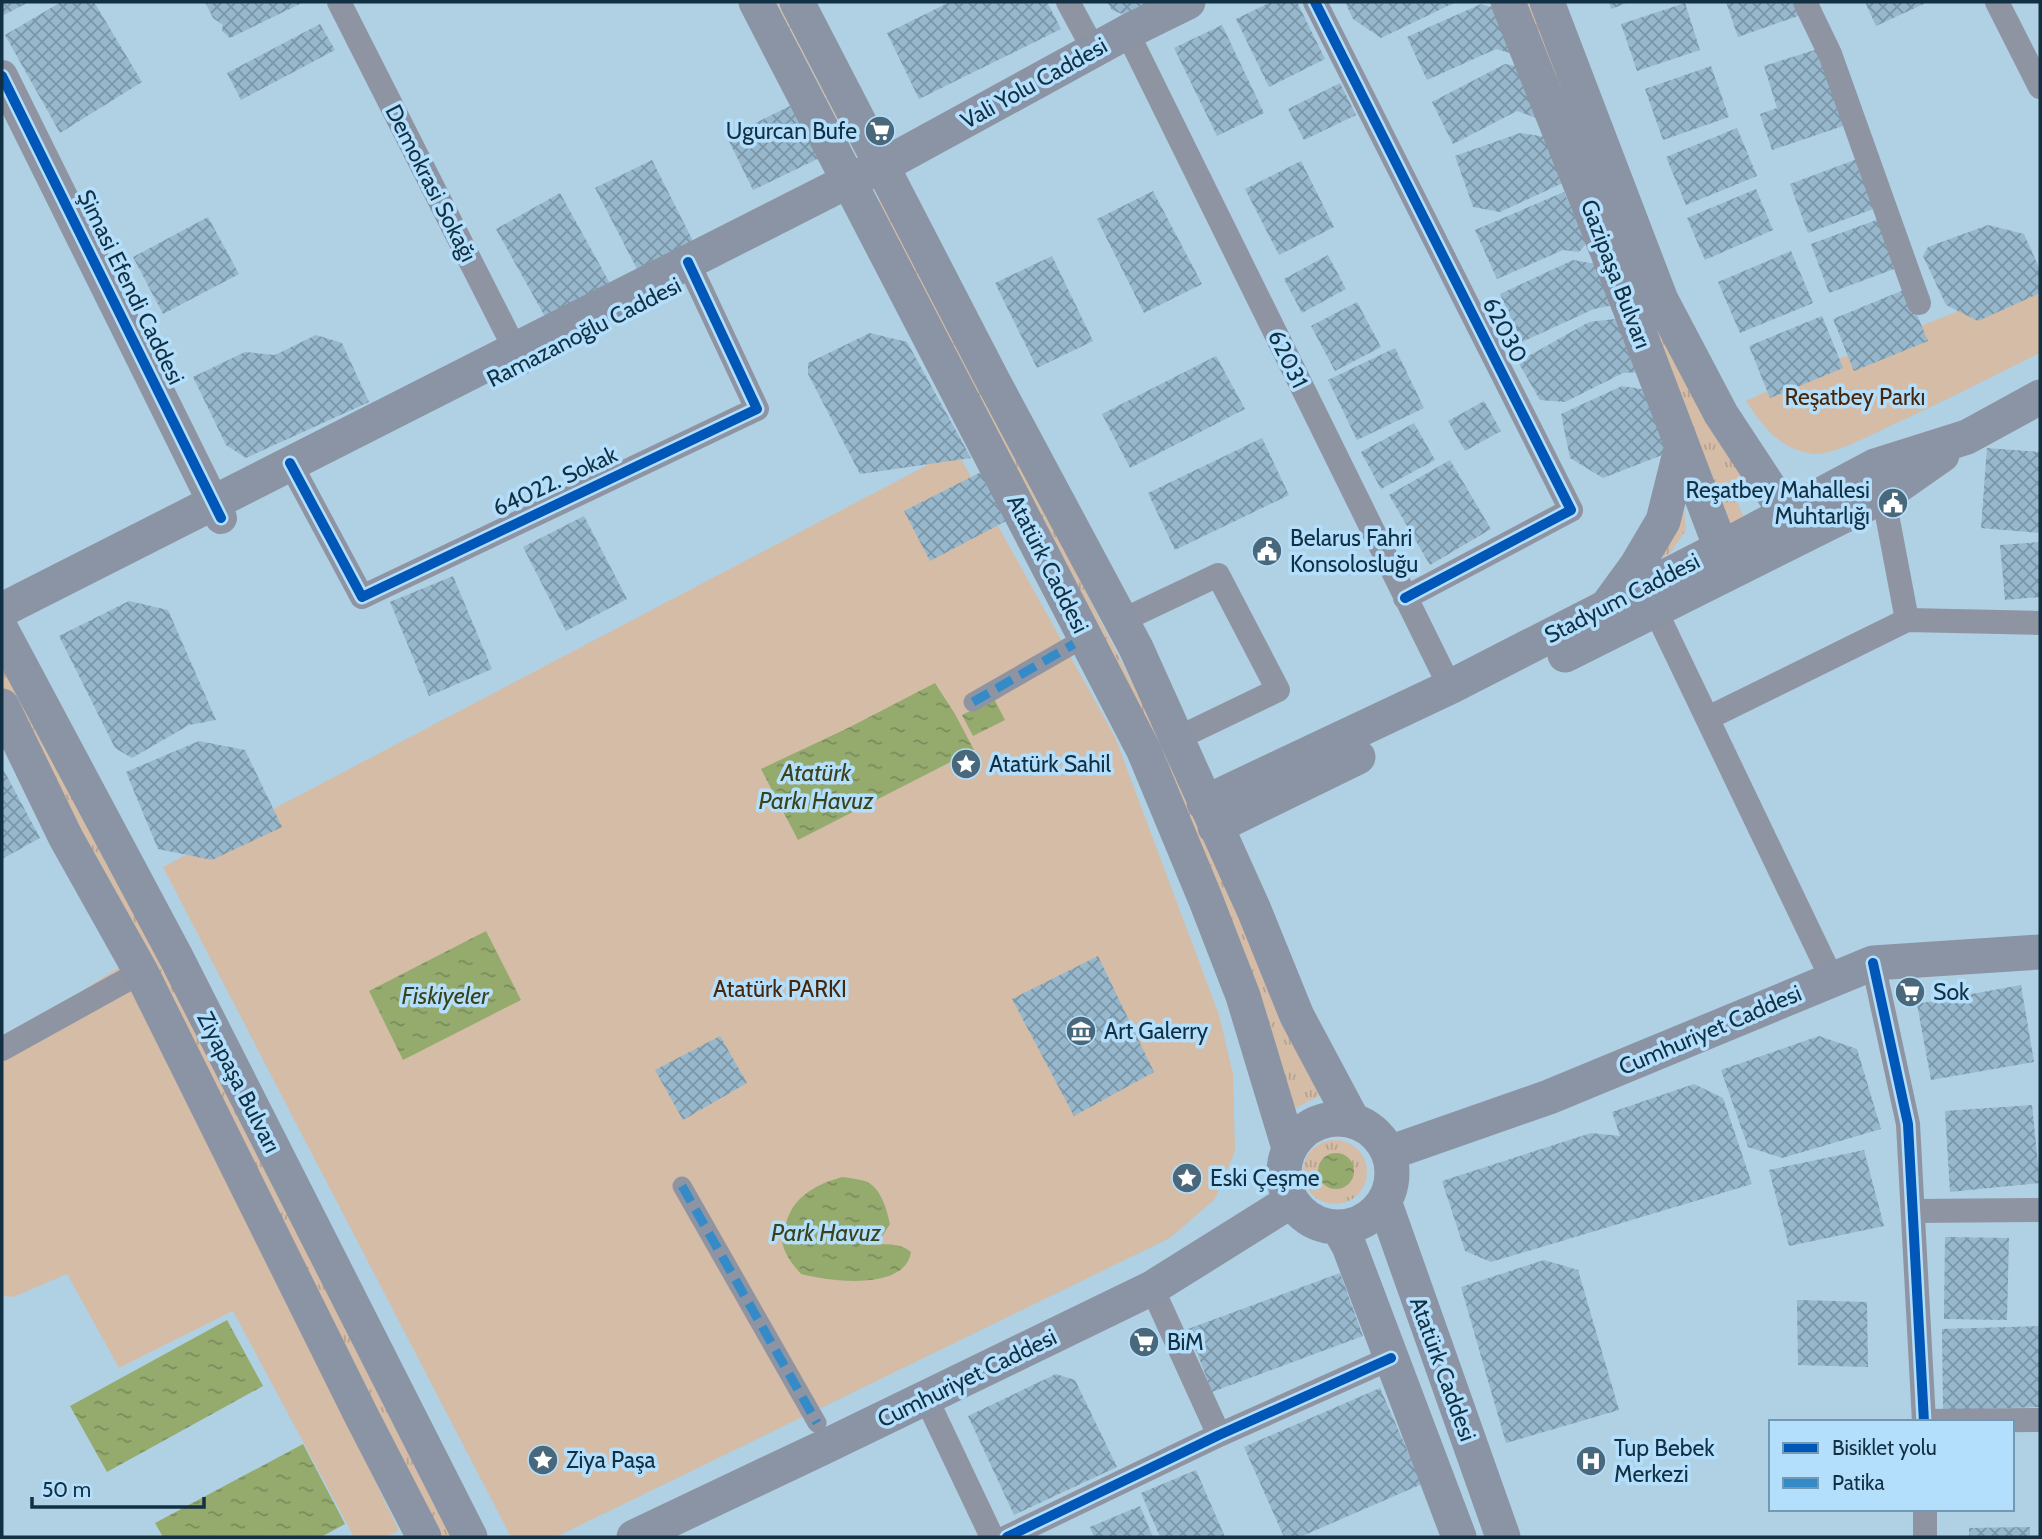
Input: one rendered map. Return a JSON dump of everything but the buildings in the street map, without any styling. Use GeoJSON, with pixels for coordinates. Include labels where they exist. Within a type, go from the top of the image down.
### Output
{"type":"FeatureCollection","features":[{"type":"Feature","properties":{"kind":"main road","name":"Atatürk Caddesi"},"geometry":{"type":"LineString","coordinates":[[756,2],[1144,751],[1243,996],[1289,1148]]}},
{"type":"Feature","properties":{"kind":"main road","name":"Atatürk Caddesi"},"geometry":{"type":"LineString","coordinates":[[797,2],[993,381],[1136,648],[1254,910],[1297,1016],[1353,1121]]}},
{"type":"Feature","properties":{"kind":"main road","name":"Vali Yolu Caddesi"},"geometry":{"type":"LineString","coordinates":[[882,166],[1127,32],[1188,2]]}},
{"type":"Feature","properties":{"kind":"main road","name":"Gazipaşa Bulvarı"},"geometry":{"type":"LineString","coordinates":[[1508,2],[1721,548]]}},
{"type":"Feature","properties":{"kind":"main road","name":"Gazipaşa Bulvarı"},"geometry":{"type":"LineString","coordinates":[[1547,2],[1661,300],[1721,414],[1786,513]]}},
{"type":"Feature","properties":{"kind":"main road","name":"Ramazanoğlu Caddesi"},"geometry":{"type":"LineString","coordinates":[[2,632],[217,510],[851,187],[882,166]]}},
{"type":"Feature","properties":{"kind":"main road","name":"Stadyum Caddesi"},"geometry":{"type":"LineString","coordinates":[[1210,815],[1606,607],[1650,599],[1721,548],[1786,513],[1880,481],[2040,397]]}},
{"type":"Feature","properties":{"kind":"main road"},"geometry":{"type":"LineString","coordinates":[[1606,607],[1637,565],[1663,522],[1682,445]]}},
{"type":"Feature","properties":{"kind":"main road"},"geometry":{"type":"LineString","coordinates":[[1744,448],[1773,469],[1796,480],[1880,481]]}},
{"type":"Feature","properties":{"kind":"main road"},"geometry":{"type":"LineString","coordinates":[[1210,815],[1650,599],[1880,481]]}},
{"type":"Feature","properties":{"kind":"main road","name":"Ramazanoğlu Caddesi"},"geometry":{"type":"LineString","coordinates":[[2,610],[217,510]]}},
{"type":"Feature","properties":{"kind":"main road","name":"Ziyapaşa Bulvarı"},"geometry":{"type":"LineString","coordinates":[[2,632],[176,957],[470,1537]]}},
{"type":"Feature","properties":{"kind":"main road","name":"Ziyapaşa Bulvarı"},"geometry":{"type":"LineString","coordinates":[[2,706],[65,838],[141,972],[361,1415],[425,1537]]}},
{"type":"Feature","properties":{"kind":"main road","name":"Cumhuriyet Caddesi"},"geometry":{"type":"LineString","coordinates":[[1389,1153],[1549,1097],[1873,963],[2040,953]]}},
{"type":"Feature","properties":{"kind":"main road"},"geometry":{"type":"LineString","coordinates":[[1334,1119],[1353,1121],[1374,1133],[1389,1153],[1391,1186],[1376,1212],[1364,1220],[1352,1226],[1320,1224],[1303,1215],[1291,1201],[1284,1184],[1284,1166],[1289,1148],[1301,1133],[1316,1123],[1334,1119]]}},
{"type":"Feature","properties":{"kind":"main road","name":"Cumhuriyet Caddesi"},"geometry":{"type":"LineString","coordinates":[[634,1537],[1152,1288],[1291,1201]]}},
{"type":"Feature","properties":{"kind":"main road","name":"Atatürk Caddesi"},"geometry":{"type":"LineString","coordinates":[[1384,1201],[1503,1537]]}},
{"type":"Feature","properties":{"kind":"main road","name":"Atatürk Caddesi"},"geometry":{"type":"LineString","coordinates":[[1338,1227],[1349,1246],[1460,1537]]}},
{"type":"Feature","properties":{"kind":"street","name":"Demokrasi Sokağı"},"geometry":{"type":"LineString","coordinates":[[340,2],[519,356]]}},
{"type":"Feature","properties":{"kind":"street"},"geometry":{"type":"LineString","coordinates":[[1068,2],[1094,50]]}},
{"type":"Feature","properties":{"kind":"street","name":"62030"},"geometry":{"type":"LineString","coordinates":[[1315,2],[1571,510],[1405,598]]}},
{"type":"Feature","properties":{"kind":"street"},"geometry":{"type":"LineString","coordinates":[[1805,2],[1830,54],[1919,303]]}},
{"type":"Feature","properties":{"kind":"street"},"geometry":{"type":"LineString","coordinates":[[1997,2],[2040,88]]}},
{"type":"Feature","properties":{"kind":"street","name":"62031"},"geometry":{"type":"LineString","coordinates":[[1127,32],[1450,687]]}},
{"type":"Feature","properties":{"kind":"street","name":"Şimasi Efendi Caddesi"},"geometry":{"type":"LineString","coordinates":[[2,76],[217,510]]}},
{"type":"Feature","properties":{"kind":"street","name":"64022. Sokak"},"geometry":{"type":"LineString","coordinates":[[294,470],[362,597],[757,409],[691,268]]}},
{"type":"Feature","properties":{"kind":"street"},"geometry":{"type":"LineString","coordinates":[[1880,481],[1907,620]]}},
{"type":"Feature","properties":{"kind":"street"},"geometry":{"type":"LineString","coordinates":[[1121,621],[1219,575],[1278,690],[1177,739]]}},
{"type":"Feature","properties":{"kind":"street"},"geometry":{"type":"LineString","coordinates":[[1650,599],[1832,979]]}},
{"type":"Feature","properties":{"kind":"street"},"geometry":{"type":"LineString","coordinates":[[1708,718],[1907,620],[2040,623]]}},
{"type":"Feature","properties":{"kind":"street"},"geometry":{"type":"LineString","coordinates":[[973,702],[1074,644]]}},
{"type":"Feature","properties":{"kind":"street"},"geometry":{"type":"LineString","coordinates":[[1873,963],[1908,1124],[1924,1420]]}},
{"type":"Feature","properties":{"kind":"street"},"geometry":{"type":"LineString","coordinates":[[2,1049],[141,972]]}},
{"type":"Feature","properties":{"kind":"street"},"geometry":{"type":"LineString","coordinates":[[682,1186],[817,1423]]}},
{"type":"Feature","properties":{"kind":"street"},"geometry":{"type":"LineString","coordinates":[[1913,1211],[2040,1210]]}},
{"type":"Feature","properties":{"kind":"street"},"geometry":{"type":"LineString","coordinates":[[1152,1288],[1219,1435]]}},
{"type":"Feature","properties":{"kind":"street"},"geometry":{"type":"LineString","coordinates":[[1007,1537],[1219,1435],[1391,1358]]}},
{"type":"Feature","properties":{"kind":"street"},"geometry":{"type":"LineString","coordinates":[[926,1398],[992,1537]]}},
{"type":"Feature","properties":{"kind":"street"},"geometry":{"type":"LineString","coordinates":[[2014,1420],[2040,1420]]}},
{"type":"Feature","properties":{"kind":"street"},"geometry":{"type":"LineString","coordinates":[[1925,1511],[1925,1537]]}},
{"type":"Feature","properties":{"kind":"green space"},"geometry":{"type":"Polygon","coordinates":[[[776,2],[786,2],[855,135],[848,141],[776,2]]]}},
{"type":"Feature","properties":{"kind":"green space"},"geometry":{"type":"Polygon","coordinates":[[[1522,2],[1532,2],[1745,482],[1735,497],[1744,518],[1731,526],[1522,2]]]}},
{"type":"Feature","properties":{"kind":"green space"},"geometry":{"type":"Polygon","coordinates":[[[886,198],[1152,722],[1323,1094],[1290,1111],[877,202],[886,198]]]}},
{"type":"Feature","properties":{"kind":"green space","name":"Reşatbey Parkı"},"geometry":{"type":"Polygon","coordinates":[[[2040,278],[2040,353],[1851,444],[1815,454],[1792,448],[1766,428],[1746,401],[1834,361],[2040,278]]]}},
{"type":"Feature","properties":{"kind":"green space","name":"Atatürk PARKI"},"geometry":{"type":"Polygon","coordinates":[[[956,450],[1115,737],[1219,1015],[1233,1074],[1235,1151],[1215,1199],[1170,1238],[556,1537],[511,1537],[163,867],[956,450]]]}},
{"type":"Feature","properties":{"kind":"green space"},"geometry":{"type":"Polygon","coordinates":[[[1681,477],[1686,530],[1670,553],[1645,569],[1681,477]]]}},
{"type":"Feature","properties":{"kind":"green space"},"geometry":{"type":"Polygon","coordinates":[[[2,656],[456,1537],[439,1537],[2,687],[2,656]]]}},
{"type":"Feature","properties":{"kind":"green space"},"geometry":{"type":"Polygon","coordinates":[[[121,966],[242,1202],[399,1531],[385,1537],[354,1537],[233,1311],[119,1368],[67,1274],[13,1297],[2,1296],[2,1042],[121,966]]]}},
{"type":"Feature","properties":{"kind":"green space"},"geometry":{"type":"Polygon","coordinates":[[[1335,1140],[1358,1149],[1367,1172],[1358,1195],[1335,1204],[1312,1195],[1303,1172],[1312,1149],[1335,1140]]]}},
{"type":"Feature","properties":{"kind":"water","name":"Atatürk Parkı Havuz"},"geometry":{"type":"Polygon","coordinates":[[[935,683],[974,750],[798,840],[761,769],[935,683]]]}},
{"type":"Feature","properties":{"kind":"water"},"geometry":{"type":"Polygon","coordinates":[[[994,699],[1005,720],[973,736],[962,715],[994,699]]]}},
{"type":"Feature","properties":{"kind":"water","name":"Fiskiyeler"},"geometry":{"type":"Polygon","coordinates":[[[486,931],[521,1000],[403,1060],[369,991],[486,931]]]}},
{"type":"Feature","properties":{"kind":"water"},"geometry":{"type":"Polygon","coordinates":[[[1336,1153],[1348,1159],[1354,1171],[1348,1183],[1336,1189],[1324,1183],[1318,1171],[1324,1159],[1336,1153]]]}},
{"type":"Feature","properties":{"kind":"water","name":"Park Havuz"},"geometry":{"type":"Polygon","coordinates":[[[842,1177],[865,1181],[879,1194],[890,1224],[883,1235],[867,1239],[866,1245],[896,1245],[911,1252],[906,1265],[895,1273],[864,1281],[813,1277],[801,1274],[786,1254],[782,1237],[794,1206],[815,1188],[842,1177]]]}},
{"type":"Feature","properties":{"kind":"water"},"geometry":{"type":"Polygon","coordinates":[[[227,1320],[263,1386],[107,1472],[70,1406],[227,1320]]]}},
{"type":"Feature","properties":{"kind":"water"},"geometry":{"type":"Polygon","coordinates":[[[303,1444],[345,1524],[321,1537],[163,1537],[155,1523],[303,1444]]]}},
{"type":"Feature","properties":{"kind":"marked path"},"geometry":{"type":"LineString","coordinates":[[973,702],[1074,644]]}},
{"type":"Feature","properties":{"kind":"marked path"},"geometry":{"type":"LineString","coordinates":[[682,1186],[817,1423]]}},
{"type":"Feature","properties":{"kind":"cycle path"},"geometry":{"type":"LineString","coordinates":[[1315,2],[1571,510],[1405,598]]}},
{"type":"Feature","properties":{"kind":"cycle path"},"geometry":{"type":"LineString","coordinates":[[2,76],[221,518]]}},
{"type":"Feature","properties":{"kind":"cycle path"},"geometry":{"type":"LineString","coordinates":[[290,463],[362,597],[757,409],[688,262]]}},
{"type":"Feature","properties":{"kind":"cycle path"},"geometry":{"type":"LineString","coordinates":[[1873,963],[1908,1124],[1924,1420]]}},
{"type":"Feature","properties":{"kind":"cycle path"},"geometry":{"type":"LineString","coordinates":[[1007,1537],[1219,1435],[1391,1358]]}},
{"type":"Feature","properties":{"kind":"place","name":"Ugurcan Bufe"},"geometry":{"type":"Point","coordinates":[880,131]}},
{"type":"Feature","properties":{"kind":"place","name":"Reşatbey Mahallesi Muhtarlığı"},"geometry":{"type":"Point","coordinates":[1893,503]}},
{"type":"Feature","properties":{"kind":"place","name":"Belarus Fahri Konsolosluğu"},"geometry":{"type":"Point","coordinates":[1267,551]}},
{"type":"Feature","properties":{"kind":"place","name":"Atatürk Sahil"},"geometry":{"type":"Point","coordinates":[966,764]}},
{"type":"Feature","properties":{"kind":"place","name":"Sok"},"geometry":{"type":"Point","coordinates":[1910,992]}},
{"type":"Feature","properties":{"kind":"place","name":"Art Galerry"},"geometry":{"type":"Point","coordinates":[1081,1031]}},
{"type":"Feature","properties":{"kind":"place","name":"Eski Çeşme"},"geometry":{"type":"Point","coordinates":[1187,1178]}},
{"type":"Feature","properties":{"kind":"place","name":"BiM"},"geometry":{"type":"Point","coordinates":[1144,1342]}},
{"type":"Feature","properties":{"kind":"place","name":"Ziya Paşa"},"geometry":{"type":"Point","coordinates":[543,1460]}},
{"type":"Feature","properties":{"kind":"place","name":"Tup Bebek Merkezi"},"geometry":{"type":"Point","coordinates":[1591,1461]}}]}
